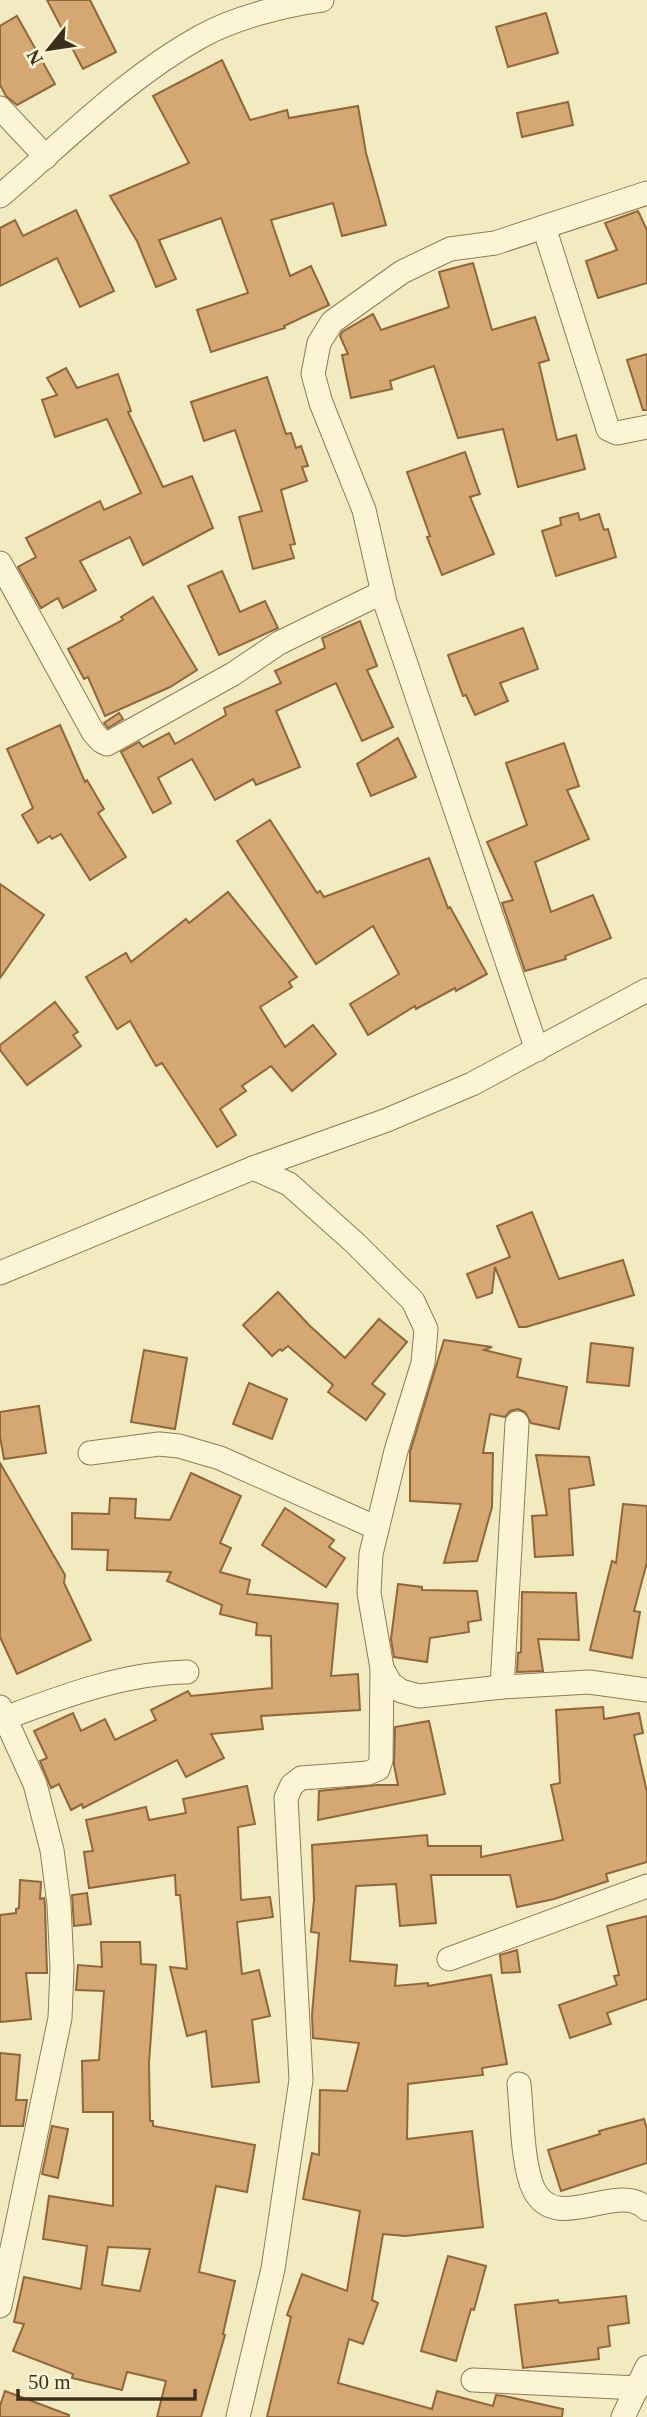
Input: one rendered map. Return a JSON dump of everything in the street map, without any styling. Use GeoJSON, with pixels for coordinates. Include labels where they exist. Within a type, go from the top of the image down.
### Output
{"type":"FeatureCollection","features":[{"type":"Feature","properties":{"kind":"street"},"geometry":{"type":"LineString","coordinates":[[0,196],[141,75],[201,36],[247,18],[300,3],[322,0]]}},
{"type":"Feature","properties":{"kind":"street"},"geometry":{"type":"LineString","coordinates":[[0,108],[46,157]]}},
{"type":"Feature","properties":{"kind":"street"},"geometry":{"type":"LineString","coordinates":[[537,1050],[383,592],[364,510],[321,404],[313,374],[319,342],[332,322],[402,272],[425,259],[450,249],[495,243],[647,193]]}},
{"type":"Feature","properties":{"kind":"street"},"geometry":{"type":"LineString","coordinates":[[544,227],[608,429],[617,433],[647,427]]}},
{"type":"Feature","properties":{"kind":"street"},"geometry":{"type":"LineString","coordinates":[[0,563],[93,732],[107,744],[233,674],[279,643],[383,592]]}},
{"type":"Feature","properties":{"kind":"street"},"geometry":{"type":"LineString","coordinates":[[0,1273],[253,1168],[387,1120],[472,1084],[647,990]]}},
{"type":"Feature","properties":{"kind":"street"},"geometry":{"type":"LineString","coordinates":[[238,2417],[273,2269],[301,2080],[286,1798],[292,1785],[301,1778],[368,1773],[377,1769],[381,1760],[383,1668],[369,1593],[371,1554],[396,1451],[423,1363],[426,1329],[413,1301],[355,1243],[289,1184],[253,1168]]}},
{"type":"Feature","properties":{"kind":"street"},"geometry":{"type":"LineString","coordinates":[[502,1687],[517,1423]]}},
{"type":"Feature","properties":{"kind":"street"},"geometry":{"type":"LineString","coordinates":[[90,1454],[159,1444],[179,1446],[220,1458],[377,1528]]}},
{"type":"Feature","properties":{"kind":"street"},"geometry":{"type":"LineString","coordinates":[[383,1668],[390,1683],[401,1691],[419,1696],[502,1687],[589,1682],[647,1690]]}},
{"type":"Feature","properties":{"kind":"street"},"geometry":{"type":"LineString","coordinates":[[0,2306],[60,2018],[62,1968],[52,1850],[35,1784],[2,1712],[146,1674],[187,1672]]}},
{"type":"Feature","properties":{"kind":"street"},"geometry":{"type":"LineString","coordinates":[[449,1959],[647,1886]]}},
{"type":"Feature","properties":{"kind":"street"},"geometry":{"type":"LineString","coordinates":[[519,2084],[528,2174],[534,2191],[542,2201],[552,2208],[567,2208],[634,2201],[647,2209]]}},
{"type":"Feature","properties":{"kind":"street"},"geometry":{"type":"LineString","coordinates":[[473,2380],[643,2377],[623,2417]]}},
{"type":"Feature","properties":{"kind":"building"},"geometry":{"type":"Polygon","coordinates":[[[47,0],[90,0],[116,52],[83,69],[47,0]]]}},
{"type":"Feature","properties":{"kind":"building"},"geometry":{"type":"Polygon","coordinates":[[[546,13],[558,53],[508,67],[496,27],[546,13]]]}},
{"type":"Feature","properties":{"kind":"building"},"geometry":{"type":"Polygon","coordinates":[[[17,16],[55,84],[17,105],[6,96],[0,85],[0,26],[17,16]]]}},
{"type":"Feature","properties":{"kind":"building"},"geometry":{"type":"Polygon","coordinates":[[[222,60],[250,120],[287,110],[289,118],[358,106],[366,153],[386,225],[342,236],[333,203],[271,220],[290,276],[311,266],[329,305],[284,326],[285,328],[211,352],[197,310],[248,293],[221,218],[159,240],[176,279],[156,287],[137,241],[110,196],[189,163],[153,96],[222,60]]]}},
{"type":"Feature","properties":{"kind":"building"},"geometry":{"type":"Polygon","coordinates":[[[568,102],[573,125],[522,137],[517,113],[568,102]]]}},
{"type":"Feature","properties":{"kind":"building"},"geometry":{"type":"Polygon","coordinates":[[[76,210],[114,291],[80,307],[57,258],[0,286],[0,228],[15,220],[23,236],[76,210]]]}},
{"type":"Feature","properties":{"kind":"building"},"geometry":{"type":"Polygon","coordinates":[[[638,211],[647,230],[647,283],[598,298],[586,261],[617,250],[605,223],[638,211]]]}},
{"type":"Feature","properties":{"kind":"building"},"geometry":{"type":"Polygon","coordinates":[[[473,263],[492,330],[535,317],[549,360],[539,363],[557,440],[576,435],[585,469],[518,487],[503,429],[458,438],[434,366],[390,381],[392,389],[351,398],[342,355],[348,354],[340,336],[342,332],[373,314],[381,330],[449,307],[439,272],[473,263]]]}},
{"type":"Feature","properties":{"kind":"building"},"geometry":{"type":"Polygon","coordinates":[[[647,354],[647,410],[643,410],[627,360],[647,354]]]}},
{"type":"Feature","properties":{"kind":"building"},"geometry":{"type":"Polygon","coordinates":[[[66,368],[77,388],[118,374],[131,411],[128,412],[163,487],[192,476],[213,528],[143,565],[130,537],[80,561],[96,590],[63,608],[58,598],[41,608],[18,567],[36,557],[26,538],[100,501],[104,510],[141,493],[107,419],[55,437],[42,400],[57,395],[47,378],[66,368]]]}},
{"type":"Feature","properties":{"kind":"building"},"geometry":{"type":"Polygon","coordinates":[[[267,377],[286,434],[291,433],[296,448],[301,446],[308,466],[302,467],[307,481],[281,490],[295,544],[290,545],[294,558],[253,569],[239,517],[262,511],[235,430],[204,441],[191,402],[267,377]]]}},
{"type":"Feature","properties":{"kind":"building"},"geometry":{"type":"Polygon","coordinates":[[[465,452],[480,494],[470,497],[494,554],[442,575],[407,472],[465,452]]]}},
{"type":"Feature","properties":{"kind":"building"},"geometry":{"type":"Polygon","coordinates":[[[578,513],[580,520],[599,514],[604,530],[608,529],[616,557],[556,576],[542,531],[561,525],[560,518],[578,513]]]}},
{"type":"Feature","properties":{"kind":"building"},"geometry":{"type":"Polygon","coordinates":[[[222,571],[240,612],[265,601],[278,628],[219,655],[188,586],[222,571]]]}},
{"type":"Feature","properties":{"kind":"building"},"geometry":{"type":"Polygon","coordinates":[[[153,597],[197,670],[170,687],[105,716],[88,677],[84,679],[68,649],[123,620],[121,617],[153,597]]]}},
{"type":"Feature","properties":{"kind":"building"},"geometry":{"type":"Polygon","coordinates":[[[360,621],[377,666],[367,670],[393,727],[362,741],[336,683],[276,711],[300,767],[256,785],[253,779],[215,800],[192,759],[158,778],[171,803],[153,813],[121,752],[139,742],[143,747],[169,733],[175,744],[226,715],[224,708],[281,683],[275,671],[325,648],[322,638],[360,621]]]}},
{"type":"Feature","properties":{"kind":"building"},"geometry":{"type":"Polygon","coordinates":[[[523,628],[538,669],[500,683],[508,701],[475,715],[466,695],[463,696],[448,655],[523,628]]]}},
{"type":"Feature","properties":{"kind":"building"},"geometry":{"type":"Polygon","coordinates":[[[119,713],[123,719],[108,728],[104,723],[119,713]]]}},
{"type":"Feature","properties":{"kind":"building"},"geometry":{"type":"Polygon","coordinates":[[[60,725],[85,782],[87,780],[104,809],[98,813],[126,857],[90,880],[61,834],[52,839],[50,836],[38,843],[22,815],[33,808],[7,749],[60,725]]]}},
{"type":"Feature","properties":{"kind":"building"},"geometry":{"type":"Polygon","coordinates":[[[398,738],[416,777],[371,796],[357,764],[398,738]]]}},
{"type":"Feature","properties":{"kind":"building"},"geometry":{"type":"Polygon","coordinates":[[[564,743],[579,786],[567,790],[589,839],[535,862],[551,912],[593,895],[611,938],[565,956],[566,959],[525,971],[502,903],[513,900],[487,842],[527,825],[506,763],[564,743]]]}},
{"type":"Feature","properties":{"kind":"building"},"geometry":{"type":"Polygon","coordinates":[[[270,820],[317,893],[320,891],[324,897],[429,858],[448,908],[450,907],[487,974],[416,1009],[415,1006],[368,1035],[350,1004],[399,974],[373,926],[316,964],[237,841],[270,820]]]}},
{"type":"Feature","properties":{"kind":"building"},"geometry":{"type":"Polygon","coordinates":[[[0,884],[44,915],[0,978],[0,884]]]}},
{"type":"Feature","properties":{"kind":"building"},"geometry":{"type":"Polygon","coordinates":[[[228,892],[297,977],[289,982],[292,987],[260,1007],[285,1047],[313,1025],[336,1054],[292,1091],[271,1066],[242,1086],[246,1091],[220,1109],[236,1135],[217,1147],[162,1063],[156,1066],[130,1021],[117,1029],[86,977],[126,953],[131,962],[186,919],[189,923],[228,892]]]}},
{"type":"Feature","properties":{"kind":"building"},"geometry":{"type":"Polygon","coordinates":[[[55,1002],[78,1032],[73,1035],[81,1046],[27,1085],[0,1050],[0,1045],[55,1002]]]}},
{"type":"Feature","properties":{"kind":"building"},"geometry":{"type":"Polygon","coordinates":[[[532,1212],[559,1279],[623,1260],[634,1295],[519,1327],[495,1267],[492,1293],[477,1298],[467,1274],[510,1257],[497,1226],[532,1212]]]}},
{"type":"Feature","properties":{"kind":"building"},"geometry":{"type":"Polygon","coordinates":[[[278,1292],[345,1358],[379,1319],[407,1342],[372,1384],[385,1394],[366,1420],[328,1392],[333,1385],[288,1346],[272,1356],[243,1325],[278,1292]]]}},
{"type":"Feature","properties":{"kind":"building"},"geometry":{"type":"Polygon","coordinates":[[[444,1340],[492,1347],[484,1350],[521,1359],[517,1377],[567,1387],[559,1429],[531,1423],[525,1412],[518,1409],[510,1411],[505,1417],[490,1414],[483,1453],[493,1453],[492,1507],[477,1561],[444,1563],[461,1504],[410,1501],[410,1452],[444,1340]]]}},
{"type":"Feature","properties":{"kind":"building"},"geometry":{"type":"Polygon","coordinates":[[[591,1343],[633,1348],[629,1386],[587,1382],[591,1343]]]}},
{"type":"Feature","properties":{"kind":"building"},"geometry":{"type":"Polygon","coordinates":[[[144,1350],[187,1358],[175,1429],[131,1422],[144,1350]]]}},
{"type":"Feature","properties":{"kind":"building"},"geometry":{"type":"Polygon","coordinates":[[[249,1383],[287,1399],[272,1439],[233,1424],[249,1383]]]}},
{"type":"Feature","properties":{"kind":"building"},"geometry":{"type":"Polygon","coordinates":[[[39,1406],[46,1453],[4,1459],[0,1437],[0,1412],[39,1406]]]}},
{"type":"Feature","properties":{"kind":"building"},"geometry":{"type":"Polygon","coordinates":[[[536,1455],[589,1457],[594,1485],[569,1489],[573,1555],[535,1557],[532,1516],[547,1515],[536,1455]]]}},
{"type":"Feature","properties":{"kind":"building"},"geometry":{"type":"Polygon","coordinates":[[[0,1463],[65,1575],[64,1583],[91,1640],[17,1674],[0,1637],[0,1463]]]}},
{"type":"Feature","properties":{"kind":"building"},"geometry":{"type":"Polygon","coordinates":[[[191,1473],[241,1496],[220,1543],[231,1548],[220,1572],[250,1580],[247,1594],[338,1604],[331,1676],[358,1674],[360,1710],[261,1716],[263,1729],[211,1734],[224,1758],[186,1777],[177,1760],[83,1808],[82,1804],[71,1810],[59,1784],[51,1788],[40,1761],[47,1758],[34,1731],[73,1713],[81,1731],[105,1719],[115,1740],[156,1720],[151,1710],[188,1691],[191,1696],[272,1688],[271,1636],[256,1635],[257,1623],[220,1614],[222,1605],[167,1581],[171,1572],[107,1570],[108,1550],[72,1549],[72,1513],[109,1514],[110,1498],[136,1499],[135,1518],[170,1520],[191,1473]]]}},
{"type":"Feature","properties":{"kind":"building"},"geometry":{"type":"Polygon","coordinates":[[[623,1504],[647,1506],[647,1562],[634,1611],[640,1612],[632,1658],[590,1650],[612,1561],[616,1563],[623,1504]]]}},
{"type":"Feature","properties":{"kind":"building"},"geometry":{"type":"Polygon","coordinates":[[[285,1508],[334,1540],[329,1547],[345,1558],[326,1587],[262,1545],[285,1508]]]}},
{"type":"Feature","properties":{"kind":"building"},"geometry":{"type":"Polygon","coordinates":[[[398,1584],[422,1587],[422,1590],[477,1591],[481,1620],[468,1622],[469,1632],[430,1638],[427,1662],[394,1657],[391,1639],[398,1584]]]}},
{"type":"Feature","properties":{"kind":"building"},"geometry":{"type":"Polygon","coordinates":[[[522,1592],[576,1593],[579,1640],[538,1639],[543,1671],[517,1672],[518,1653],[521,1652],[522,1592]]]}},
{"type":"Feature","properties":{"kind":"building"},"geometry":{"type":"Polygon","coordinates":[[[603,1707],[604,1719],[639,1713],[643,1733],[634,1735],[647,1792],[647,1862],[606,1874],[608,1881],[554,1899],[517,1907],[510,1875],[431,1875],[436,1923],[400,1926],[396,1884],[356,1886],[350,1961],[397,1965],[395,1986],[428,1983],[428,1986],[491,1975],[507,2064],[482,2068],[483,2075],[408,2084],[407,2139],[472,2131],[483,2227],[405,2236],[383,2234],[372,2300],[378,2303],[363,2344],[349,2339],[338,2383],[432,2409],[437,2391],[493,2406],[496,2395],[504,2396],[563,2409],[562,2417],[267,2417],[291,2317],[287,2315],[302,2274],[347,2291],[360,2211],[303,2199],[312,2153],[319,2155],[320,2090],[347,2091],[359,2043],[313,2038],[312,2015],[319,1933],[311,1932],[314,1900],[312,1845],[427,1835],[428,1846],[481,1846],[481,1857],[563,1840],[551,1785],[560,1783],[556,1710],[603,1707]]]}},
{"type":"Feature","properties":{"kind":"building"},"geometry":{"type":"Polygon","coordinates":[[[429,1721],[445,1794],[318,1820],[319,1791],[398,1785],[394,1765],[395,1727],[429,1721]]]}},
{"type":"Feature","properties":{"kind":"building"},"geometry":{"type":"Polygon","coordinates":[[[247,1786],[255,1824],[238,1827],[241,1900],[270,1897],[273,1917],[237,1922],[242,1974],[259,1970],[270,2016],[252,2020],[259,2082],[212,2087],[206,2031],[187,2036],[170,1967],[187,1969],[180,1895],[176,1895],[175,1875],[89,1888],[84,1852],[93,1851],[86,1820],[146,1807],[149,1820],[186,1813],[183,1799],[247,1786]]]}},
{"type":"Feature","properties":{"kind":"building"},"geometry":{"type":"Polygon","coordinates":[[[20,1880],[41,1882],[40,1899],[44,1898],[45,1905],[47,1973],[26,1973],[31,2019],[0,2022],[0,1915],[16,1913],[19,1908],[20,1880]]]}},
{"type":"Feature","properties":{"kind":"building"},"geometry":{"type":"Polygon","coordinates":[[[87,1893],[91,1924],[74,1926],[72,1895],[87,1893]]]}},
{"type":"Feature","properties":{"kind":"building"},"geometry":{"type":"Polygon","coordinates":[[[647,1916],[647,1999],[607,2013],[611,2024],[570,2038],[559,2005],[617,1985],[614,1976],[619,1975],[607,1926],[647,1916]]]}},
{"type":"Feature","properties":{"kind":"building"},"geometry":{"type":"Polygon","coordinates":[[[101,1942],[140,1942],[141,1964],[156,1965],[149,2063],[150,2121],[153,2121],[153,2126],[255,2145],[247,2192],[216,2186],[199,2272],[235,2281],[223,2334],[225,2335],[201,2417],[157,2417],[166,2381],[127,2372],[122,2390],[72,2378],[73,2374],[13,2351],[24,2324],[14,2322],[24,2277],[81,2289],[87,2246],[43,2239],[49,2196],[113,2206],[113,2112],[83,2112],[82,2061],[99,2060],[104,1991],[76,1990],[78,1965],[102,1967],[101,1942]],[[108,2247],[102,2285],[140,2291],[150,2249],[108,2247]]]}},
{"type":"Feature","properties":{"kind":"building"},"geometry":{"type":"Polygon","coordinates":[[[517,1950],[520,1972],[502,1973],[500,1955],[517,1950]]]}},
{"type":"Feature","properties":{"kind":"building"},"geometry":{"type":"Polygon","coordinates":[[[0,2053],[20,2055],[16,2100],[27,2100],[23,2126],[0,2126],[0,2053]]]}},
{"type":"Feature","properties":{"kind":"building"},"geometry":{"type":"Polygon","coordinates":[[[644,2119],[647,2129],[647,2163],[561,2191],[548,2150],[600,2134],[599,2131],[644,2119]]]}},
{"type":"Feature","properties":{"kind":"building"},"geometry":{"type":"Polygon","coordinates":[[[52,2126],[68,2129],[58,2178],[42,2174],[52,2126]]]}},
{"type":"Feature","properties":{"kind":"building"},"geometry":{"type":"Polygon","coordinates":[[[448,2256],[486,2266],[456,2361],[421,2351],[448,2256]]]}},
{"type":"Feature","properties":{"kind":"building"},"geometry":{"type":"Polygon","coordinates":[[[626,2296],[629,2323],[608,2326],[610,2346],[598,2348],[599,2359],[523,2368],[515,2305],[626,2296]]]}},
{"type":"Feature","properties":{"kind":"building"},"geometry":{"type":"Polygon","coordinates":[[[5,2391],[69,2415],[69,2417],[0,2417],[5,2391]]]}}]}
